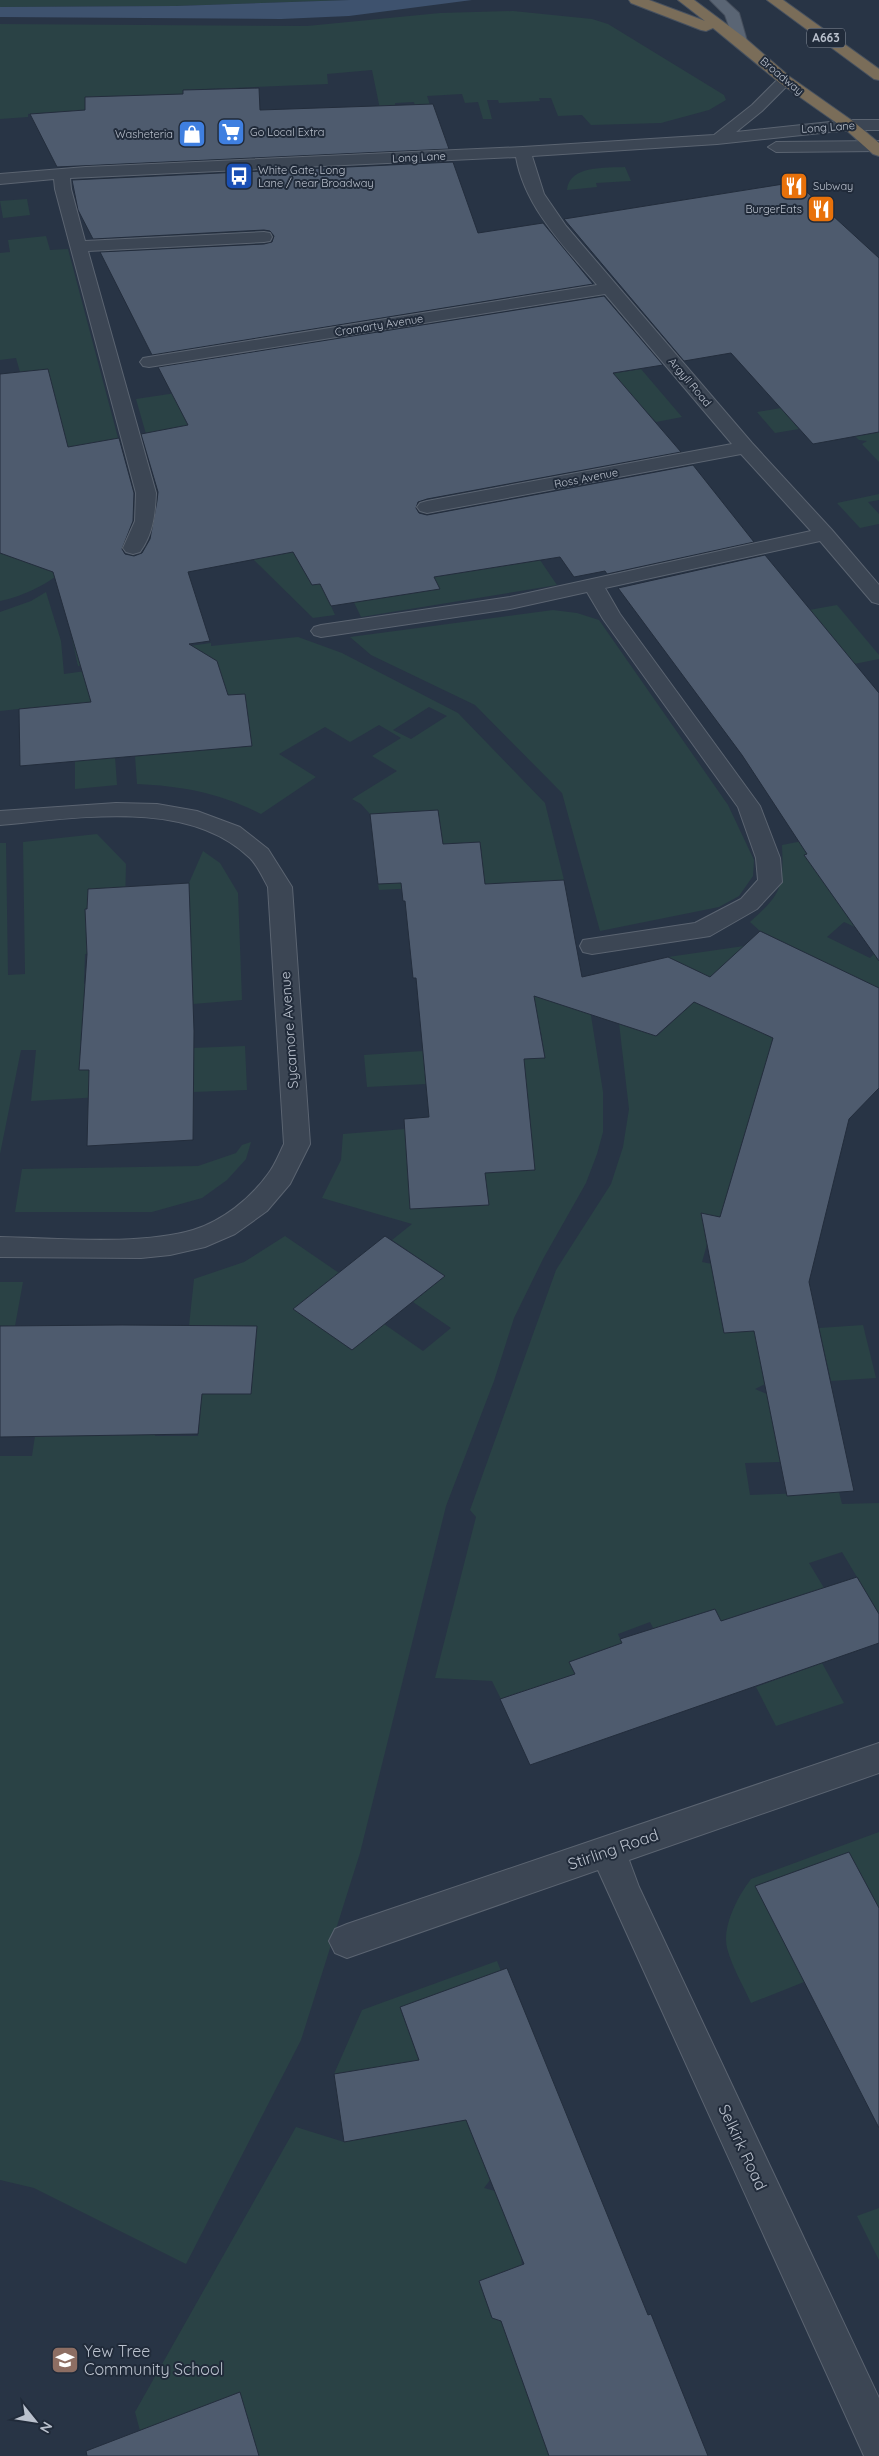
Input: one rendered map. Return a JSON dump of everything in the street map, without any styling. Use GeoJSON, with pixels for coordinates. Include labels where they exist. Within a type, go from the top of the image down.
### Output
{"type":"FeatureCollection","features":[{"type":"Feature","properties":{"kind":"highway"},"geometry":{"type":"LineString","coordinates":[[636,0],[740,41]]}},
{"type":"Feature","properties":{"kind":"highway","name":"Broadway"},"geometry":{"type":"LineString","coordinates":[[685,0],[740,41],[785,80],[849,125],[877,148]]}},
{"type":"Feature","properties":{"kind":"highway","name":"A663"},"geometry":{"type":"LineString","coordinates":[[774,0],[879,76]]}},
{"type":"Feature","properties":{"kind":"main road"},"geometry":{"type":"LineString","coordinates":[[718,0],[732,13],[740,41]]}},
{"type":"Feature","properties":{"kind":"street"},"geometry":{"type":"LineString","coordinates":[[717,139],[757,108],[785,80]]}},
{"type":"Feature","properties":{"kind":"street","name":"Long Lane"},"geometry":{"type":"LineString","coordinates":[[0,179],[62,174],[523,152],[717,139],[849,125],[879,125]]}},
{"type":"Feature","properties":{"kind":"street","name":"Long Lane"},"geometry":{"type":"LineString","coordinates":[[717,139],[782,148],[877,148]]}},
{"type":"Feature","properties":{"kind":"street","name":"Argyll Road"},"geometry":{"type":"LineString","coordinates":[[523,152],[526,174],[540,206],[745,448],[825,534],[879,598]]}},
{"type":"Feature","properties":{"kind":"street"},"geometry":{"type":"LineString","coordinates":[[62,174],[79,246],[146,493],[145,521],[133,548]]}},
{"type":"Feature","properties":{"kind":"street"},"geometry":{"type":"LineString","coordinates":[[79,246],[264,237]]}},
{"type":"Feature","properties":{"kind":"street","name":"Cromarty Avenue"},"geometry":{"type":"LineString","coordinates":[[149,362],[609,288]]}},
{"type":"Feature","properties":{"kind":"street","name":"Ross Avenue"},"geometry":{"type":"LineString","coordinates":[[427,507],[745,448]]}},
{"type":"Feature","properties":{"kind":"street"},"geometry":{"type":"LineString","coordinates":[[321,631],[510,603],[825,534]]}},
{"type":"Feature","properties":{"kind":"street"},"geometry":{"type":"LineString","coordinates":[[592,946],[701,930],[749,904],[770,882],[768,858],[749,806],[610,615],[593,585]]}},
{"type":"Feature","properties":{"kind":"street","name":"Sycamore Avenue"},"geometry":{"type":"LineString","coordinates":[[0,818],[116,809],[180,814],[204,820],[228,831],[264,858],[275,873],[280,888],[297,1144],[279,1180],[263,1199],[245,1215],[215,1232],[178,1243],[138,1246],[78,1249],[0,1247]]}},
{"type":"Feature","properties":{"kind":"street","name":"Stirling Road"},"geometry":{"type":"LineString","coordinates":[[347,1941],[879,1758]]}},
{"type":"Feature","properties":{"kind":"street","name":"Selkirk Road"},"geometry":{"type":"LineString","coordinates":[[608,1850],[623,1890],[879,2443]]}},
{"type":"Feature","properties":{"kind":"green space"},"geometry":{"type":"Polygon","coordinates":[[[0,0],[350,0],[176,6],[0,7],[0,0]]]}},
{"type":"Feature","properties":{"kind":"green space"},"geometry":{"type":"Polygon","coordinates":[[[513,11],[592,19],[608,24],[724,95],[726,100],[709,110],[661,123],[591,125],[582,115],[558,116],[551,98],[539,98],[540,101],[499,103],[498,100],[487,100],[492,119],[483,119],[478,102],[465,103],[462,94],[427,96],[430,105],[415,106],[414,102],[395,103],[395,107],[383,124],[372,70],[327,74],[328,84],[183,90],[183,102],[78,142],[71,111],[28,114],[28,117],[0,119],[0,24],[307,26],[440,13],[513,11]]]}},
{"type":"Feature","properties":{"kind":"green space"},"geometry":{"type":"Polygon","coordinates":[[[625,167],[631,181],[596,183],[597,187],[567,190],[569,182],[581,172],[599,168],[625,167]]]}},
{"type":"Feature","properties":{"kind":"green space"},"geometry":{"type":"Polygon","coordinates":[[[27,199],[30,215],[3,218],[0,201],[27,199]]]}},
{"type":"Feature","properties":{"kind":"green space"},"geometry":{"type":"Polygon","coordinates":[[[46,236],[50,250],[68,249],[127,472],[85,542],[64,570],[38,587],[18,596],[0,601],[0,553],[9,556],[20,372],[16,358],[0,360],[0,253],[10,252],[8,240],[46,236]]]}},
{"type":"Feature","properties":{"kind":"green space"},"geometry":{"type":"Polygon","coordinates":[[[641,369],[682,417],[656,422],[639,404],[623,407],[293,552],[312,585],[343,579],[434,577],[540,560],[557,585],[361,617],[350,594],[327,597],[335,615],[313,618],[254,560],[203,547],[152,455],[136,399],[176,393],[574,380],[641,369]]]}},
{"type":"Feature","properties":{"kind":"green space"},"geometry":{"type":"Polygon","coordinates":[[[879,387],[879,462],[862,444],[867,441],[859,440],[855,436],[876,433],[862,417],[879,387]]]}},
{"type":"Feature","properties":{"kind":"green space"},"geometry":{"type":"Polygon","coordinates":[[[781,408],[799,429],[775,433],[757,412],[781,408]]]}},
{"type":"Feature","properties":{"kind":"green space"},"geometry":{"type":"Polygon","coordinates":[[[879,494],[879,500],[868,502],[879,514],[879,524],[860,528],[837,503],[879,494]]]}},
{"type":"Feature","properties":{"kind":"green space"},"geometry":{"type":"Polygon","coordinates":[[[46,592],[61,641],[64,674],[129,665],[129,658],[78,666],[71,634],[153,651],[211,643],[211,646],[298,637],[342,653],[458,713],[545,803],[564,880],[379,890],[378,884],[446,880],[482,855],[480,842],[443,844],[438,810],[370,814],[361,804],[352,799],[397,771],[372,756],[401,738],[379,725],[350,742],[325,727],[279,754],[316,777],[261,814],[231,801],[200,792],[137,784],[135,756],[252,746],[245,694],[230,695],[117,721],[19,729],[37,707],[0,711],[0,612],[31,601],[46,592]],[[429,707],[393,730],[411,739],[447,716],[429,707]]]}},
{"type":"Feature","properties":{"kind":"green space"},"geometry":{"type":"Polygon","coordinates":[[[837,605],[879,655],[879,659],[854,664],[809,610],[837,605]]]}},
{"type":"Feature","properties":{"kind":"green space"},"geometry":{"type":"Polygon","coordinates":[[[553,610],[577,613],[599,620],[728,805],[754,860],[753,876],[739,896],[719,907],[600,931],[562,793],[475,705],[371,655],[350,637],[553,610]]]}},
{"type":"Feature","properties":{"kind":"green space"},"geometry":{"type":"Polygon","coordinates":[[[115,757],[117,785],[75,789],[75,761],[115,757]]]}},
{"type":"Feature","properties":{"kind":"green space"},"geometry":{"type":"Polygon","coordinates":[[[879,812],[879,938],[844,922],[827,937],[870,958],[879,949],[879,1006],[840,1112],[756,1096],[736,1163],[748,1222],[715,1216],[702,1262],[727,1267],[724,1332],[755,1331],[765,1384],[755,1389],[767,1394],[780,1462],[745,1463],[750,1495],[839,1492],[842,1504],[879,1503],[879,1614],[842,1552],[809,1563],[824,1588],[721,1621],[715,1609],[682,1619],[689,1634],[661,1643],[650,1622],[618,1634],[622,1643],[569,1662],[575,1674],[501,1699],[492,1681],[435,1678],[476,1517],[470,1510],[556,1270],[611,1184],[623,1147],[629,1109],[619,1023],[657,1036],[694,1002],[737,991],[668,957],[744,946],[790,968],[805,953],[760,931],[750,922],[774,897],[778,889],[782,871],[782,845],[849,832],[879,812]]]}},
{"type":"Feature","properties":{"kind":"green space"},"geometry":{"type":"Polygon","coordinates":[[[97,834],[126,864],[125,907],[86,909],[86,931],[123,952],[85,954],[84,984],[121,982],[122,1036],[81,1038],[80,1070],[119,1067],[118,1096],[31,1101],[36,1050],[21,1050],[0,1154],[0,843],[6,843],[8,975],[25,974],[23,842],[97,834]]]}},
{"type":"Feature","properties":{"kind":"green space"},"geometry":{"type":"Polygon","coordinates":[[[203,851],[220,863],[238,893],[242,1000],[193,1004],[189,883],[203,851]]]}},
{"type":"Feature","properties":{"kind":"green space"},"geometry":{"type":"Polygon","coordinates":[[[587,990],[603,1092],[603,1132],[597,1154],[586,1183],[543,1259],[514,1318],[494,1381],[446,1506],[360,1853],[301,2040],[186,2264],[34,2188],[0,2180],[0,1456],[32,1456],[35,1436],[159,1394],[155,1436],[198,1436],[202,1394],[251,1394],[257,1327],[189,1326],[194,1279],[244,1262],[285,1236],[339,1273],[294,1309],[352,1350],[384,1324],[423,1351],[451,1328],[413,1302],[445,1276],[392,1240],[412,1224],[322,1198],[341,1160],[343,1134],[405,1129],[411,1208],[485,1173],[534,1170],[533,1157],[429,1117],[427,1092],[500,1089],[497,1060],[545,1058],[541,1033],[419,998],[587,990]]]}},
{"type":"Feature","properties":{"kind":"green space"},"geometry":{"type":"Polygon","coordinates":[[[245,1046],[247,1090],[193,1092],[193,1048],[245,1046]]]}},
{"type":"Feature","properties":{"kind":"green space"},"geometry":{"type":"Polygon","coordinates":[[[423,1051],[426,1084],[367,1087],[364,1055],[423,1051]]]}},
{"type":"Feature","properties":{"kind":"green space"},"geometry":{"type":"Polygon","coordinates":[[[251,1142],[246,1159],[227,1180],[202,1198],[152,1212],[15,1212],[22,1169],[198,1166],[236,1153],[242,1145],[251,1142]]]}},
{"type":"Feature","properties":{"kind":"green space"},"geometry":{"type":"Polygon","coordinates":[[[0,1282],[23,1282],[15,1326],[0,1326],[0,1282]]]}},
{"type":"Feature","properties":{"kind":"green space"},"geometry":{"type":"Polygon","coordinates":[[[863,1325],[876,1378],[831,1381],[819,1328],[863,1325]]]}},
{"type":"Feature","properties":{"kind":"green space"},"geometry":{"type":"Polygon","coordinates":[[[822,1663],[844,1703],[776,1726],[756,1687],[822,1663]]]}},
{"type":"Feature","properties":{"kind":"green space"},"geometry":{"type":"Polygon","coordinates":[[[879,1832],[879,1908],[849,1852],[804,1982],[751,2003],[732,1962],[726,1939],[732,1912],[751,1879],[879,1832]]]}},
{"type":"Feature","properties":{"kind":"green space"},"geometry":{"type":"Polygon","coordinates":[[[497,1961],[501,1971],[400,2008],[418,2057],[463,2111],[490,2180],[484,2188],[495,2191],[521,2257],[522,2265],[490,2277],[483,2293],[492,2318],[510,2323],[549,2456],[259,2456],[140,2431],[135,2412],[296,2127],[344,2142],[386,2134],[373,2068],[334,2074],[362,2010],[497,1961]]]}},
{"type":"Feature","properties":{"kind":"green space"},"geometry":{"type":"Polygon","coordinates":[[[879,2208],[879,2260],[857,2216],[879,2208]]]}},
{"type":"Feature","properties":{"kind":"water"},"geometry":{"type":"Polygon","coordinates":[[[350,0],[472,0],[349,16],[281,19],[0,17],[0,7],[176,6],[350,0]]]}},
{"type":"Feature","properties":{"kind":"building"},"geometry":{"type":"Polygon","coordinates":[[[259,88],[260,110],[433,104],[449,149],[57,167],[30,114],[85,110],[85,97],[183,94],[183,90],[259,88]]]}},
{"type":"Feature","properties":{"kind":"building"},"geometry":{"type":"Polygon","coordinates":[[[453,162],[478,233],[543,223],[593,284],[152,355],[100,252],[264,244],[272,242],[274,236],[270,231],[264,230],[93,239],[78,210],[72,180],[453,162]]]}},
{"type":"Feature","properties":{"kind":"building"},"geometry":{"type":"Polygon","coordinates":[[[796,182],[879,258],[879,432],[813,444],[731,353],[684,361],[564,219],[796,182]]]}},
{"type":"Feature","properties":{"kind":"building"},"geometry":{"type":"Polygon","coordinates":[[[604,296],[663,365],[613,373],[681,452],[427,499],[418,502],[416,508],[419,513],[427,515],[693,465],[754,542],[607,574],[605,571],[574,577],[560,557],[434,577],[440,589],[331,606],[320,584],[312,585],[293,552],[188,572],[210,641],[189,644],[217,661],[228,695],[245,694],[252,746],[20,766],[19,709],[91,702],[53,572],[0,553],[0,374],[48,369],[68,447],[119,438],[134,493],[133,521],[122,549],[125,554],[134,556],[142,553],[150,539],[158,492],[141,434],[188,425],[158,367],[604,296]]]}},
{"type":"Feature","properties":{"kind":"building"},"geometry":{"type":"Polygon","coordinates":[[[765,555],[879,693],[879,961],[804,855],[807,854],[742,755],[618,588],[765,555]]]}},
{"type":"Feature","properties":{"kind":"building"},"geometry":{"type":"Polygon","coordinates":[[[438,810],[443,844],[480,842],[485,884],[564,880],[582,977],[668,957],[710,977],[760,931],[879,988],[879,1088],[849,1119],[809,1282],[854,1491],[787,1496],[754,1331],[724,1333],[701,1213],[720,1217],[773,1038],[694,1002],[656,1036],[534,996],[545,1058],[524,1059],[535,1170],[485,1173],[489,1205],[410,1209],[404,1119],[429,1117],[416,978],[413,978],[405,901],[403,901],[401,883],[378,884],[370,814],[438,810]]]}},
{"type":"Feature","properties":{"kind":"building"},"geometry":{"type":"Polygon","coordinates":[[[189,883],[194,1031],[193,1140],[87,1146],[89,1070],[79,1070],[87,954],[85,909],[87,909],[88,889],[189,883]]]}},
{"type":"Feature","properties":{"kind":"building"},"geometry":{"type":"Polygon","coordinates":[[[385,1236],[445,1276],[352,1350],[293,1309],[385,1236]]]}},
{"type":"Feature","properties":{"kind":"building"},"geometry":{"type":"Polygon","coordinates":[[[0,1326],[257,1326],[251,1394],[202,1394],[198,1434],[0,1437],[0,1326]]]}},
{"type":"Feature","properties":{"kind":"building"},"geometry":{"type":"Polygon","coordinates":[[[857,1577],[879,1614],[879,1643],[530,1765],[500,1699],[575,1674],[569,1662],[622,1643],[620,1639],[715,1609],[721,1621],[857,1577]]]}},
{"type":"Feature","properties":{"kind":"building"},"geometry":{"type":"Polygon","coordinates":[[[849,1852],[879,1908],[879,2128],[755,1886],[849,1852]]]}},
{"type":"Feature","properties":{"kind":"building"},"geometry":{"type":"Polygon","coordinates":[[[507,1968],[648,2315],[651,2314],[708,2456],[549,2456],[501,2321],[492,2318],[479,2281],[524,2264],[466,2120],[344,2142],[334,2074],[419,2060],[400,2007],[507,1968]]]}},
{"type":"Feature","properties":{"kind":"building"},"geometry":{"type":"Polygon","coordinates":[[[240,2392],[259,2456],[87,2456],[86,2451],[240,2392]]]}},
{"type":"Feature","properties":{"kind":"place","name":"Go Local Extra"},"geometry":{"type":"Point","coordinates":[231,132]}},
{"type":"Feature","properties":{"kind":"place","name":"Washeteria"},"geometry":{"type":"Point","coordinates":[192,134]}},
{"type":"Feature","properties":{"kind":"place","name":"White Gate, Long Lane / near Broadway"},"geometry":{"type":"Point","coordinates":[239,176]}},
{"type":"Feature","properties":{"kind":"place","name":"Subway"},"geometry":{"type":"Point","coordinates":[794,186]}},
{"type":"Feature","properties":{"kind":"place","name":"BurgerEats"},"geometry":{"type":"Point","coordinates":[821,209]}},
{"type":"Feature","properties":{"kind":"place","name":"Yew Tree Community School"},"geometry":{"type":"Point","coordinates":[65,2360]}}]}
